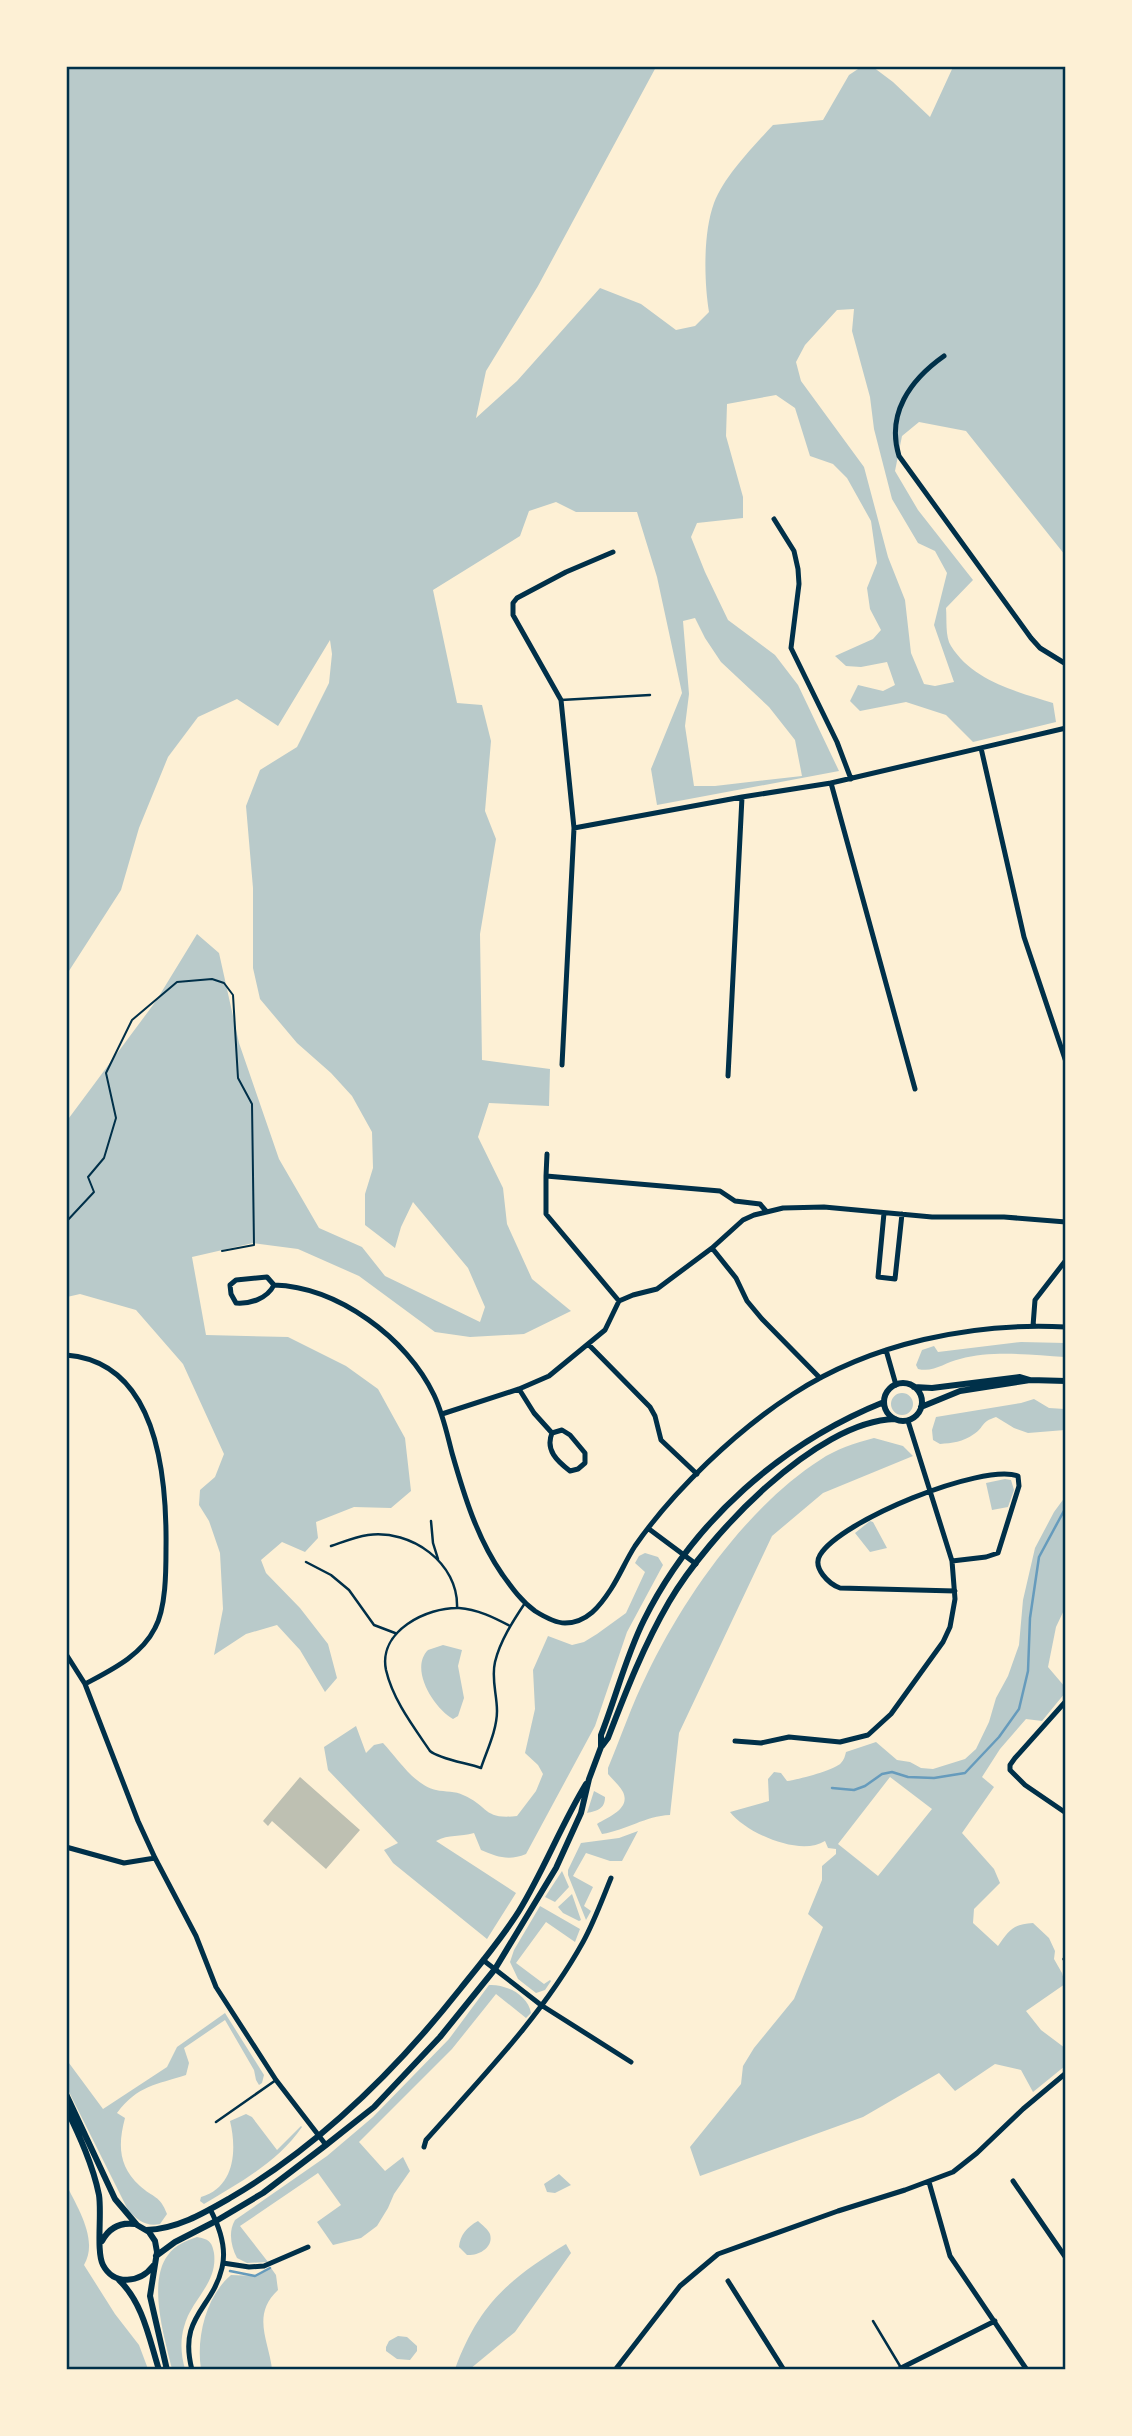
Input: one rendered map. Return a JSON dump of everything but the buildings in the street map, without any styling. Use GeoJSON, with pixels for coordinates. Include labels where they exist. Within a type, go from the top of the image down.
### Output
{"type":"FeatureCollection","features":[{"type":"Feature","properties":{"kind":"street"},"geometry":{"type":"LineString","coordinates":[[944,356],[915,381],[900,403],[894,434],[899,456],[1031,638],[1040,648],[1066,664]]}},
{"type":"Feature","properties":{"kind":"street"},"geometry":{"type":"LineString","coordinates":[[774,519],[794,551],[798,569],[799,584],[791,648],[837,742],[851,779]]}},
{"type":"Feature","properties":{"kind":"street"},"geometry":{"type":"LineString","coordinates":[[562,1065],[574,828],[561,700],[513,615],[513,603],[517,598],[566,572],[613,552]]}},
{"type":"Feature","properties":{"kind":"street"},"geometry":{"type":"LineString","coordinates":[[574,828],[851,779],[1066,728]]}},
{"type":"Feature","properties":{"kind":"street"},"geometry":{"type":"LineString","coordinates":[[981,748],[1024,937],[1066,1062]]}},
{"type":"Feature","properties":{"kind":"street"},"geometry":{"type":"LineString","coordinates":[[831,783],[915,1089]]}},
{"type":"Feature","properties":{"kind":"street"},"geometry":{"type":"LineString","coordinates":[[728,1076],[742,797]]}},
{"type":"Feature","properties":{"kind":"street"},"geometry":{"type":"LineString","coordinates":[[547,1154],[546,1214],[619,1301]]}},
{"type":"Feature","properties":{"kind":"street"},"geometry":{"type":"LineString","coordinates":[[546,1176],[720,1192],[735,1201],[760,1204],[766,1211]]}},
{"type":"Feature","properties":{"kind":"street"},"geometry":{"type":"LineString","coordinates":[[442,1415],[549,1376],[606,1330],[619,1301],[657,1289],[712,1248],[743,1220],[766,1211],[806,1207],[947,1218],[1004,1217],[1066,1222]]}},
{"type":"Feature","properties":{"kind":"street"},"geometry":{"type":"LineString","coordinates":[[884,1213],[878,1277],[895,1279],[902,1214]]}},
{"type":"Feature","properties":{"kind":"street"},"geometry":{"type":"LineString","coordinates":[[712,1248],[736,1278],[757,1313],[792,1353],[820,1378]]}},
{"type":"Feature","properties":{"kind":"street"},"geometry":{"type":"LineString","coordinates":[[1033,1326],[1035,1300],[1066,1260]]}},
{"type":"Feature","properties":{"kind":"street"},"geometry":{"type":"LineString","coordinates":[[274,1285],[264,1297],[240,1304],[233,1300],[230,1285],[236,1280],[267,1278],[274,1285],[302,1289],[324,1296],[356,1312],[408,1356],[425,1380],[442,1415],[463,1487],[479,1533],[492,1559],[525,1604],[540,1614],[563,1623],[576,1622],[587,1617],[605,1598],[636,1545],[696,1474],[761,1417],[820,1378],[886,1350],[961,1334],[1033,1326],[1066,1327]]}},
{"type":"Feature","properties":{"kind":"street"},"geometry":{"type":"LineString","coordinates":[[588,1344],[650,1407],[661,1440],[696,1474]]}},
{"type":"Feature","properties":{"kind":"street"},"geometry":{"type":"LineString","coordinates":[[886,1350],[896,1385]]}},
{"type":"Feature","properties":{"kind":"street"},"geometry":{"type":"LineString","coordinates":[[66,1354],[93,1360],[125,1381],[136,1395],[157,1448],[167,1508],[164,1593],[156,1627],[142,1646],[124,1662],[85,1684]]}},
{"type":"Feature","properties":{"kind":"street"},"geometry":{"type":"LineString","coordinates":[[895,1419],[887,1412],[884,1402],[887,1391],[896,1385],[932,1388],[1020,1377],[1030,1380]]}},
{"type":"Feature","properties":{"kind":"street"},"geometry":{"type":"LineString","coordinates":[[921,1407],[960,1391],[1030,1380],[1066,1381]]}},
{"type":"Feature","properties":{"kind":"street"},"geometry":{"type":"LineString","coordinates":[[156,2256],[175,2242],[263,2193],[326,2145],[374,2107],[440,2037],[495,1969],[556,1868],[574,1834],[589,1779],[636,1666],[670,1601],[696,1564],[745,1507],[801,1460],[865,1424],[895,1419],[908,1420],[917,1414],[921,1407],[920,1394],[914,1387]]}},
{"type":"Feature","properties":{"kind":"street"},"geometry":{"type":"LineString","coordinates":[[519,1389],[534,1413],[552,1433]]}},
{"type":"Feature","properties":{"kind":"street"},"geometry":{"type":"LineString","coordinates":[[601,1747],[601,1735],[643,1622],[673,1570],[706,1526],[791,1452],[841,1422],[884,1402]]}},
{"type":"Feature","properties":{"kind":"street"},"geometry":{"type":"LineString","coordinates":[[735,1741],[761,1743],[789,1737],[840,1742],[868,1735],[891,1714],[943,1642],[953,1615],[955,1591],[952,1561],[908,1420]]}},
{"type":"Feature","properties":{"kind":"street"},"geometry":{"type":"LineString","coordinates":[[562,1430],[570,1435],[583,1449],[587,1457],[585,1463],[574,1471],[567,1469],[550,1450],[552,1433],[562,1430]]}},
{"type":"Feature","properties":{"kind":"street"},"geometry":{"type":"LineString","coordinates":[[952,1561],[998,1553],[1019,1486],[1019,1477],[1007,1474],[931,1489],[898,1503],[863,1522],[820,1554],[818,1563],[827,1580],[840,1588],[955,1591]]}},
{"type":"Feature","properties":{"kind":"street"},"geometry":{"type":"LineString","coordinates":[[649,1529],[696,1564]]}},
{"type":"Feature","properties":{"kind":"street"},"geometry":{"type":"LineString","coordinates":[[66,1654],[85,1684],[155,1858],[196,1936],[216,1987],[276,2080],[326,2145]]}},
{"type":"Feature","properties":{"kind":"street"},"geometry":{"type":"LineString","coordinates":[[1066,1701],[1010,1765],[1010,1770],[1046,1801],[1066,1813]]}},
{"type":"Feature","properties":{"kind":"street"},"geometry":{"type":"LineString","coordinates":[[146,2230],[168,2227],[210,2209],[253,2184],[318,2135],[400,2062],[483,1961],[518,1912],[551,1852],[570,1810],[589,1779]]}},
{"type":"Feature","properties":{"kind":"street"},"geometry":{"type":"LineString","coordinates":[[66,1847],[124,1863],[155,1858]]}},
{"type":"Feature","properties":{"kind":"street"},"geometry":{"type":"LineString","coordinates":[[424,2147],[426,2140],[486,2074],[541,2005],[584,1941],[611,1878]]}},
{"type":"Feature","properties":{"kind":"street"},"geometry":{"type":"LineString","coordinates":[[483,1961],[541,2005],[631,2062]]}},
{"type":"Feature","properties":{"kind":"street"},"geometry":{"type":"LineString","coordinates":[[615,2370],[680,2286],[718,2254],[929,2182],[965,2164],[1066,2073]]}},
{"type":"Feature","properties":{"kind":"street"},"geometry":{"type":"LineString","coordinates":[[66,2094],[115,2199],[155,2241],[156,2256],[150,2296],[167,2370]]}},
{"type":"Feature","properties":{"kind":"street"},"geometry":{"type":"LineString","coordinates":[[66,2108],[98,2192],[102,2262],[133,2296],[159,2370]]}},
{"type":"Feature","properties":{"kind":"street"},"geometry":{"type":"LineString","coordinates":[[1013,2181],[1066,2258]]}},
{"type":"Feature","properties":{"kind":"street"},"geometry":{"type":"LineString","coordinates":[[929,2182],[950,2256],[1027,2370]]}},
{"type":"Feature","properties":{"kind":"street"},"geometry":{"type":"LineString","coordinates":[[192,2370],[187,2353],[189,2332],[219,2279],[223,2263],[224,2251],[210,2209]]}},
{"type":"Feature","properties":{"kind":"street"},"geometry":{"type":"LineString","coordinates":[[100,2247],[103,2238],[114,2227],[137,2224]]}},
{"type":"Feature","properties":{"kind":"street"},"geometry":{"type":"LineString","coordinates":[[1059,2249],[1066,2244]]}},
{"type":"Feature","properties":{"kind":"street"},"geometry":{"type":"LineString","coordinates":[[223,2263],[264,2266],[308,2247]]}},
{"type":"Feature","properties":{"kind":"street"},"geometry":{"type":"LineString","coordinates":[[115,2277],[125,2280],[138,2278],[147,2273],[154,2264]]}},
{"type":"Feature","properties":{"kind":"street"},"geometry":{"type":"LineString","coordinates":[[728,2281],[784,2370]]}},
{"type":"Feature","properties":{"kind":"street"},"geometry":{"type":"LineString","coordinates":[[900,2369],[995,2321]]}},
{"type":"Feature","properties":{"kind":"lane"},"geometry":{"type":"LineString","coordinates":[[561,700],[650,695]]}},
{"type":"Feature","properties":{"kind":"lane"},"geometry":{"type":"LineString","coordinates":[[431,1521],[438,1559],[455,1583],[457,1608]]}},
{"type":"Feature","properties":{"kind":"lane"},"geometry":{"type":"LineString","coordinates":[[331,1546],[366,1535],[383,1535],[411,1542],[438,1559]]}},
{"type":"Feature","properties":{"kind":"lane"},"geometry":{"type":"LineString","coordinates":[[306,1562],[331,1575],[349,1590],[374,1625],[395,1633]]}},
{"type":"Feature","properties":{"kind":"lane"},"geometry":{"type":"LineString","coordinates":[[510,1626],[492,1617],[457,1608],[437,1610],[424,1615],[395,1633],[386,1654],[386,1668],[396,1698],[435,1756],[463,1761],[481,1768],[496,1722],[493,1672],[495,1660],[510,1626],[525,1604]]}},
{"type":"Feature","properties":{"kind":"lane"},"geometry":{"type":"LineString","coordinates":[[216,2122],[276,2080]]}},
{"type":"Feature","properties":{"kind":"lane"},"geometry":{"type":"LineString","coordinates":[[873,2321],[900,2369]]}},
{"type":"Feature","properties":{"kind":"path"},"geometry":{"type":"LineString","coordinates":[[66,1222],[94,1192],[89,1177],[104,1158],[116,1118],[106,1073],[132,1020],[177,982],[212,979],[224,983],[233,995],[238,1078],[252,1104],[254,1245],[222,1251]]}},
{"type":"Feature","properties":{"kind":"shaded area"},"geometry":{"type":"Polygon","coordinates":[[[67,67],[656,67],[538,286],[486,371],[476,418],[517,381],[600,288],[641,304],[676,330],[695,326],[709,312],[705,272],[706,242],[710,215],[725,182],[773,125],[823,120],[849,75],[861,67],[873,67],[930,117],[953,67],[1065,67],[1065,555],[966,431],[919,422],[902,436],[895,471],[918,510],[973,580],[946,608],[947,633],[951,646],[960,658],[983,676],[1010,689],[1053,703],[1056,722],[973,742],[946,715],[906,702],[860,711],[850,701],[858,685],[883,691],[895,685],[887,662],[861,667],[846,666],[835,656],[873,639],[881,630],[870,609],[867,588],[877,563],[871,521],[847,478],[833,464],[810,456],[795,408],[776,395],[727,404],[726,436],[743,497],[743,518],[697,523],[691,537],[728,620],[775,655],[798,685],[839,771],[657,805],[651,769],[682,693],[657,577],[637,512],[576,512],[556,502],[529,511],[520,536],[433,590],[457,703],[482,705],[491,741],[485,811],[496,839],[480,934],[482,1060],[550,1069],[549,1106],[489,1103],[478,1137],[503,1188],[507,1224],[532,1279],[571,1311],[524,1334],[470,1337],[435,1332],[359,1276],[298,1249],[253,1243],[192,1257],[206,1335],[288,1337],[346,1366],[378,1389],[405,1438],[411,1491],[391,1508],[354,1507],[316,1522],[318,1538],[305,1552],[282,1542],[261,1560],[266,1573],[300,1608],[328,1644],[337,1678],[325,1692],[300,1650],[277,1625],[246,1634],[214,1655],[223,1609],[220,1553],[209,1521],[199,1505],[200,1490],[215,1477],[224,1454],[183,1364],[136,1310],[80,1294],[67,1297],[66,1122],[156,1001],[197,934],[219,953],[239,1043],[279,1159],[319,1228],[362,1247],[385,1276],[480,1322],[485,1307],[468,1268],[413,1202],[395,1248],[365,1225],[365,1194],[373,1168],[372,1132],[352,1096],[297,1043],[260,999],[253,968],[253,888],[246,806],[260,770],[297,747],[329,683],[332,654],[330,640],[278,726],[237,699],[198,717],[168,757],[139,828],[121,890],[67,974],[67,67]],[[854,309],[837,310],[805,345],[796,362],[801,381],[864,467],[888,557],[905,600],[911,653],[924,684],[935,686],[954,682],[934,625],[947,573],[935,551],[918,543],[892,499],[874,429],[870,397],[852,331],[854,309]],[[695,618],[683,621],[689,694],[685,726],[694,786],[802,776],[795,740],[769,707],[721,662],[695,618]]]}},
{"type":"Feature","properties":{"kind":"shaded area"},"geometry":{"type":"Polygon","coordinates":[[[1021,1342],[1065,1343],[1065,1357],[999,1354],[973,1356],[929,1370],[918,1369],[916,1365],[922,1350],[934,1346],[938,1352],[1021,1342]]]}},
{"type":"Feature","properties":{"kind":"shaded area"},"geometry":{"type":"Polygon","coordinates":[[[902,1393],[910,1396],[913,1404],[910,1412],[902,1415],[894,1412],[891,1404],[894,1396],[902,1393]]]}},
{"type":"Feature","properties":{"kind":"shaded area"},"geometry":{"type":"Polygon","coordinates":[[[1034,1399],[1049,1408],[1065,1409],[1065,1430],[1028,1433],[996,1417],[962,1440],[940,1444],[933,1440],[932,1430],[936,1417],[1034,1399]]]}},
{"type":"Feature","properties":{"kind":"shaded area"},"geometry":{"type":"Polygon","coordinates":[[[874,1438],[903,1446],[913,1456],[823,1493],[772,1536],[679,1733],[670,1815],[602,1834],[597,1824],[617,1812],[625,1798],[622,1790],[608,1774],[608,1768],[647,1674],[679,1615],[699,1585],[743,1528],[767,1502],[793,1480],[833,1453],[874,1438]]]}},
{"type":"Feature","properties":{"kind":"shaded area"},"geometry":{"type":"Polygon","coordinates":[[[1011,1480],[1014,1490],[1008,1507],[992,1510],[986,1483],[1011,1480]]]}},
{"type":"Feature","properties":{"kind":"shaded area"},"geometry":{"type":"Polygon","coordinates":[[[1065,1497],[1065,1608],[1056,1627],[1048,1667],[1065,1687],[1065,1693],[1042,1721],[1026,1719],[1000,1749],[982,1777],[994,1787],[962,1833],[994,1869],[1000,1883],[974,1909],[973,1923],[998,1946],[1012,1929],[1033,1923],[1049,1938],[1055,1951],[1054,1959],[1065,1984],[1026,2011],[1041,2030],[1065,2048],[1065,2066],[1033,2092],[1021,2070],[995,2064],[955,2091],[939,2073],[863,2117],[700,2176],[690,2147],[741,2084],[743,2066],[754,2048],[794,1999],[823,1927],[808,1914],[822,1880],[822,1866],[836,1854],[836,1849],[828,1848],[825,1841],[802,1846],[760,1835],[730,1812],[769,1801],[768,1779],[774,1772],[781,1773],[787,1781],[816,1774],[837,1766],[843,1761],[846,1752],[876,1742],[897,1760],[933,1769],[965,1759],[976,1749],[1019,1645],[1023,1600],[1035,1548],[1065,1497]],[[890,1777],[838,1844],[878,1876],[932,1809],[890,1777]]]}},
{"type":"Feature","properties":{"kind":"shaded area"},"geometry":{"type":"Polygon","coordinates":[[[870,1521],[887,1548],[870,1552],[855,1533],[870,1521]]]}},
{"type":"Feature","properties":{"kind":"shaded area"},"geometry":{"type":"Polygon","coordinates":[[[645,1553],[658,1557],[663,1565],[627,1632],[595,1726],[526,1854],[509,1858],[481,1850],[474,1833],[436,1841],[516,1893],[487,1939],[393,1863],[384,1850],[398,1843],[328,1770],[324,1747],[356,1726],[366,1753],[374,1745],[383,1743],[414,1777],[428,1787],[460,1794],[498,1816],[517,1816],[536,1791],[543,1774],[525,1753],[535,1709],[533,1670],[548,1636],[572,1645],[584,1642],[626,1613],[645,1572],[635,1563],[639,1556],[645,1553]]]}},
{"type":"Feature","properties":{"kind":"shaded area"},"geometry":{"type":"Polygon","coordinates":[[[443,1645],[462,1650],[458,1666],[464,1698],[458,1716],[453,1719],[438,1706],[426,1688],[421,1667],[428,1650],[443,1645]]]}},
{"type":"Feature","properties":{"kind":"shaded area"},"geometry":{"type":"Polygon","coordinates":[[[594,1791],[605,1797],[605,1801],[600,1809],[587,1813],[594,1791]]]}},
{"type":"Feature","properties":{"kind":"shaded area"},"geometry":{"type":"Polygon","coordinates":[[[638,1831],[622,1861],[610,1861],[586,1853],[573,1876],[593,1887],[584,1906],[591,1911],[586,1920],[568,1875],[581,1843],[619,1838],[638,1831]]]}},
{"type":"Feature","properties":{"kind":"shaded area"},"geometry":{"type":"Polygon","coordinates":[[[562,1871],[569,1887],[555,1902],[545,1897],[562,1871]]]}},
{"type":"Feature","properties":{"kind":"shaded area"},"geometry":{"type":"Polygon","coordinates":[[[572,1894],[581,1920],[579,1921],[563,1913],[558,1907],[572,1894]]]}},
{"type":"Feature","properties":{"kind":"shaded area"},"geometry":{"type":"Polygon","coordinates":[[[540,1906],[580,1929],[575,1942],[546,1922],[516,1963],[544,1984],[551,1981],[545,1990],[536,1993],[518,1979],[510,1962],[514,1950],[540,1906]]]}},
{"type":"Feature","properties":{"kind":"shaded area"},"geometry":{"type":"Polygon","coordinates":[[[489,1985],[502,1986],[521,1996],[531,2013],[526,2018],[496,1994],[452,2049],[359,2142],[385,2171],[403,2157],[410,2171],[377,2226],[361,2238],[333,2245],[317,2222],[341,2205],[318,2173],[240,2226],[268,2262],[247,2263],[237,2258],[231,2239],[235,2220],[327,2156],[373,2117],[449,2039],[489,1985]]]}},
{"type":"Feature","properties":{"kind":"shaded area"},"geometry":{"type":"Polygon","coordinates":[[[225,2013],[264,2075],[262,2083],[259,2085],[256,2080],[254,2070],[225,2020],[184,2048],[189,2063],[186,2075],[140,2091],[117,2113],[125,2118],[121,2146],[127,2171],[140,2186],[159,2200],[167,2214],[160,2224],[146,2224],[128,2210],[67,2088],[66,2059],[103,2109],[167,2067],[177,2047],[225,2013]]]}},
{"type":"Feature","properties":{"kind":"shaded area"},"geometry":{"type":"Polygon","coordinates":[[[246,2114],[252,2117],[277,2150],[302,2127],[270,2161],[204,2204],[200,2201],[201,2197],[221,2185],[231,2166],[233,2144],[230,2121],[246,2114]]]}},
{"type":"Feature","properties":{"kind":"shaded area"},"geometry":{"type":"Polygon","coordinates":[[[559,2174],[571,2185],[555,2193],[547,2192],[544,2184],[559,2174]]]}},
{"type":"Feature","properties":{"kind":"shaded area"},"geometry":{"type":"Polygon","coordinates":[[[66,2184],[88,2234],[88,2255],[84,2265],[115,2314],[139,2345],[148,2369],[67,2369],[66,2184]]]}},
{"type":"Feature","properties":{"kind":"shaded area"},"geometry":{"type":"Polygon","coordinates":[[[478,2221],[489,2232],[490,2243],[480,2252],[467,2255],[459,2247],[461,2239],[467,2229],[478,2221]]]}},
{"type":"Feature","properties":{"kind":"shaded area"},"geometry":{"type":"Polygon","coordinates":[[[197,2237],[211,2243],[214,2264],[208,2283],[187,2317],[184,2327],[182,2348],[185,2369],[172,2369],[162,2327],[159,2280],[168,2255],[181,2244],[197,2237]]]}},
{"type":"Feature","properties":{"kind":"shaded area"},"geometry":{"type":"Polygon","coordinates":[[[566,2244],[571,2253],[515,2332],[470,2369],[455,2369],[474,2327],[498,2295],[528,2269],[566,2244]]]}},
{"type":"Feature","properties":{"kind":"shaded area"},"geometry":{"type":"Polygon","coordinates":[[[271,2268],[276,2275],[278,2290],[270,2299],[263,2319],[272,2369],[201,2369],[202,2331],[215,2294],[231,2275],[256,2276],[271,2268]]]}},
{"type":"Feature","properties":{"kind":"shaded area"},"geometry":{"type":"Polygon","coordinates":[[[398,2336],[407,2337],[417,2346],[417,2351],[410,2360],[397,2359],[386,2351],[389,2341],[398,2336]]]}},
{"type":"Feature","properties":{"kind":"waterway"},"geometry":{"type":"LineString","coordinates":[[832,1788],[854,1790],[882,1774],[892,1772],[908,1777],[934,1778],[965,1773],[999,1737],[1019,1709],[1028,1671],[1030,1618],[1039,1557],[1066,1507]]}},
{"type":"Feature","properties":{"kind":"waterway"},"geometry":{"type":"LineString","coordinates":[[230,2271],[255,2276],[270,2268]]}}]}
